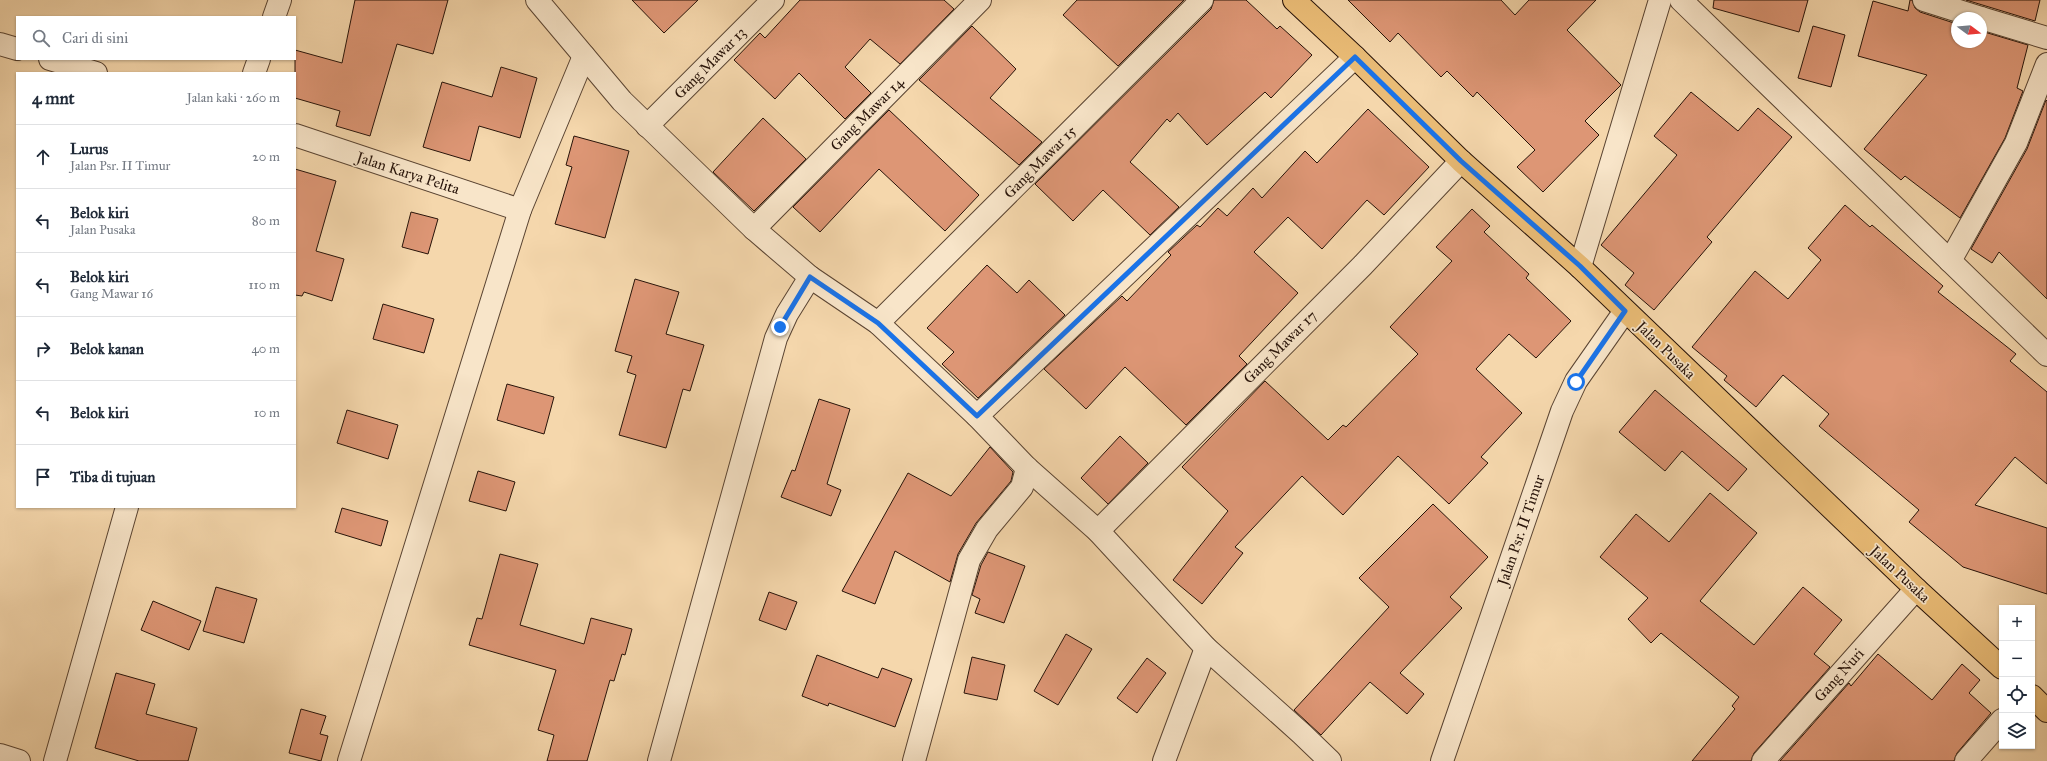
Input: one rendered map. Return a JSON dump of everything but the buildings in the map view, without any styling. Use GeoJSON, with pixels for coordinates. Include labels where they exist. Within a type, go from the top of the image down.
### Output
{"type":"FeatureCollection","features":[{"type":"Feature","properties":{"kind":"main road","name":"Jalan Pusaka"},"geometry":{"type":"LineString","coordinates":[[1294,0],[1355,57],[1461,161],[1580,266],[1916,590],[1999,665]]}},
{"type":"Feature","properties":{"kind":"main road"},"geometry":{"type":"LineString","coordinates":[[2035,699],[2047,711]]}},
{"type":"Feature","properties":{"kind":"street"},"geometry":{"type":"LineString","coordinates":[[274,16],[280,0]]}},
{"type":"Feature","properties":{"kind":"street","name":"Gang Mawar 13"},"geometry":{"type":"LineString","coordinates":[[647,126],[773,0]]}},
{"type":"Feature","properties":{"kind":"street","name":"Gang Mawar 14"},"geometry":{"type":"LineString","coordinates":[[754,229],[980,0]]}},
{"type":"Feature","properties":{"kind":"street","name":"Gang Mawar 15"},"geometry":{"type":"LineString","coordinates":[[878,323],[1202,0]]}},
{"type":"Feature","properties":{"kind":"street"},"geometry":{"type":"LineString","coordinates":[[1580,266],[1660,0]]}},
{"type":"Feature","properties":{"kind":"street"},"geometry":{"type":"LineString","coordinates":[[1682,0],[2047,355]]}},
{"type":"Feature","properties":{"kind":"street"},"geometry":{"type":"LineString","coordinates":[[1924,0],[1962,12]]}},
{"type":"Feature","properties":{"kind":"street"},"geometry":{"type":"LineString","coordinates":[[540,1],[622,101],[754,229],[810,277],[878,323],[977,416],[1027,468],[1098,531],[1206,648],[1330,761]]}},
{"type":"Feature","properties":{"kind":"street"},"geometry":{"type":"LineString","coordinates":[[1987,20],[2047,38]]}},
{"type":"Feature","properties":{"kind":"street"},"geometry":{"type":"LineString","coordinates":[[0,44],[16,49]]}},
{"type":"Feature","properties":{"kind":"street"},"geometry":{"type":"LineString","coordinates":[[349,761],[520,210],[584,56]]}},
{"type":"Feature","properties":{"kind":"street"},"geometry":{"type":"LineString","coordinates":[[977,416],[1355,57]]}},
{"type":"Feature","properties":{"kind":"street"},"geometry":{"type":"LineString","coordinates":[[53,60],[93,72]]}},
{"type":"Feature","properties":{"kind":"street"},"geometry":{"type":"LineString","coordinates":[[254,72],[259,60]]}},
{"type":"Feature","properties":{"kind":"street"},"geometry":{"type":"LineString","coordinates":[[1950,260],[2016,143],[2047,64]]}},
{"type":"Feature","properties":{"kind":"street","name":"Jalan Karya Pelita"},"geometry":{"type":"LineString","coordinates":[[296,135],[520,210]]}},
{"type":"Feature","properties":{"kind":"street","name":"Gang Mawar 17"},"geometry":{"type":"LineString","coordinates":[[1098,531],[1363,266],[1461,161]]}},
{"type":"Feature","properties":{"kind":"street"},"geometry":{"type":"LineString","coordinates":[[659,761],[776,338],[787,314],[810,277]]}},
{"type":"Feature","properties":{"kind":"street","name":"Jalan Psr. II Timur"},"geometry":{"type":"LineString","coordinates":[[1442,761],[1562,411],[1586,364],[1625,311]]}},
{"type":"Feature","properties":{"kind":"street"},"geometry":{"type":"LineString","coordinates":[[914,761],[969,560],[987,529],[1022,487],[1027,468]]}},
{"type":"Feature","properties":{"kind":"street"},"geometry":{"type":"LineString","coordinates":[[55,761],[127,508]]}},
{"type":"Feature","properties":{"kind":"street","name":"Gang Nuri"},"geometry":{"type":"LineString","coordinates":[[1763,761],[1916,590]]}},
{"type":"Feature","properties":{"kind":"street"},"geometry":{"type":"LineString","coordinates":[[1164,761],[1206,648]]}},
{"type":"Feature","properties":{"kind":"street"},"geometry":{"type":"LineString","coordinates":[[1966,761],[1999,723]]}},
{"type":"Feature","properties":{"kind":"street"},"geometry":{"type":"LineString","coordinates":[[0,756],[19,761]]}},
{"type":"Feature","properties":{"kind":"route"},"geometry":{"type":"LineString","coordinates":[[780,327],[810,277],[878,323],[977,416],[1355,57],[1461,161],[1580,266],[1625,311],[1590,359],[1576,382]]}}]}
